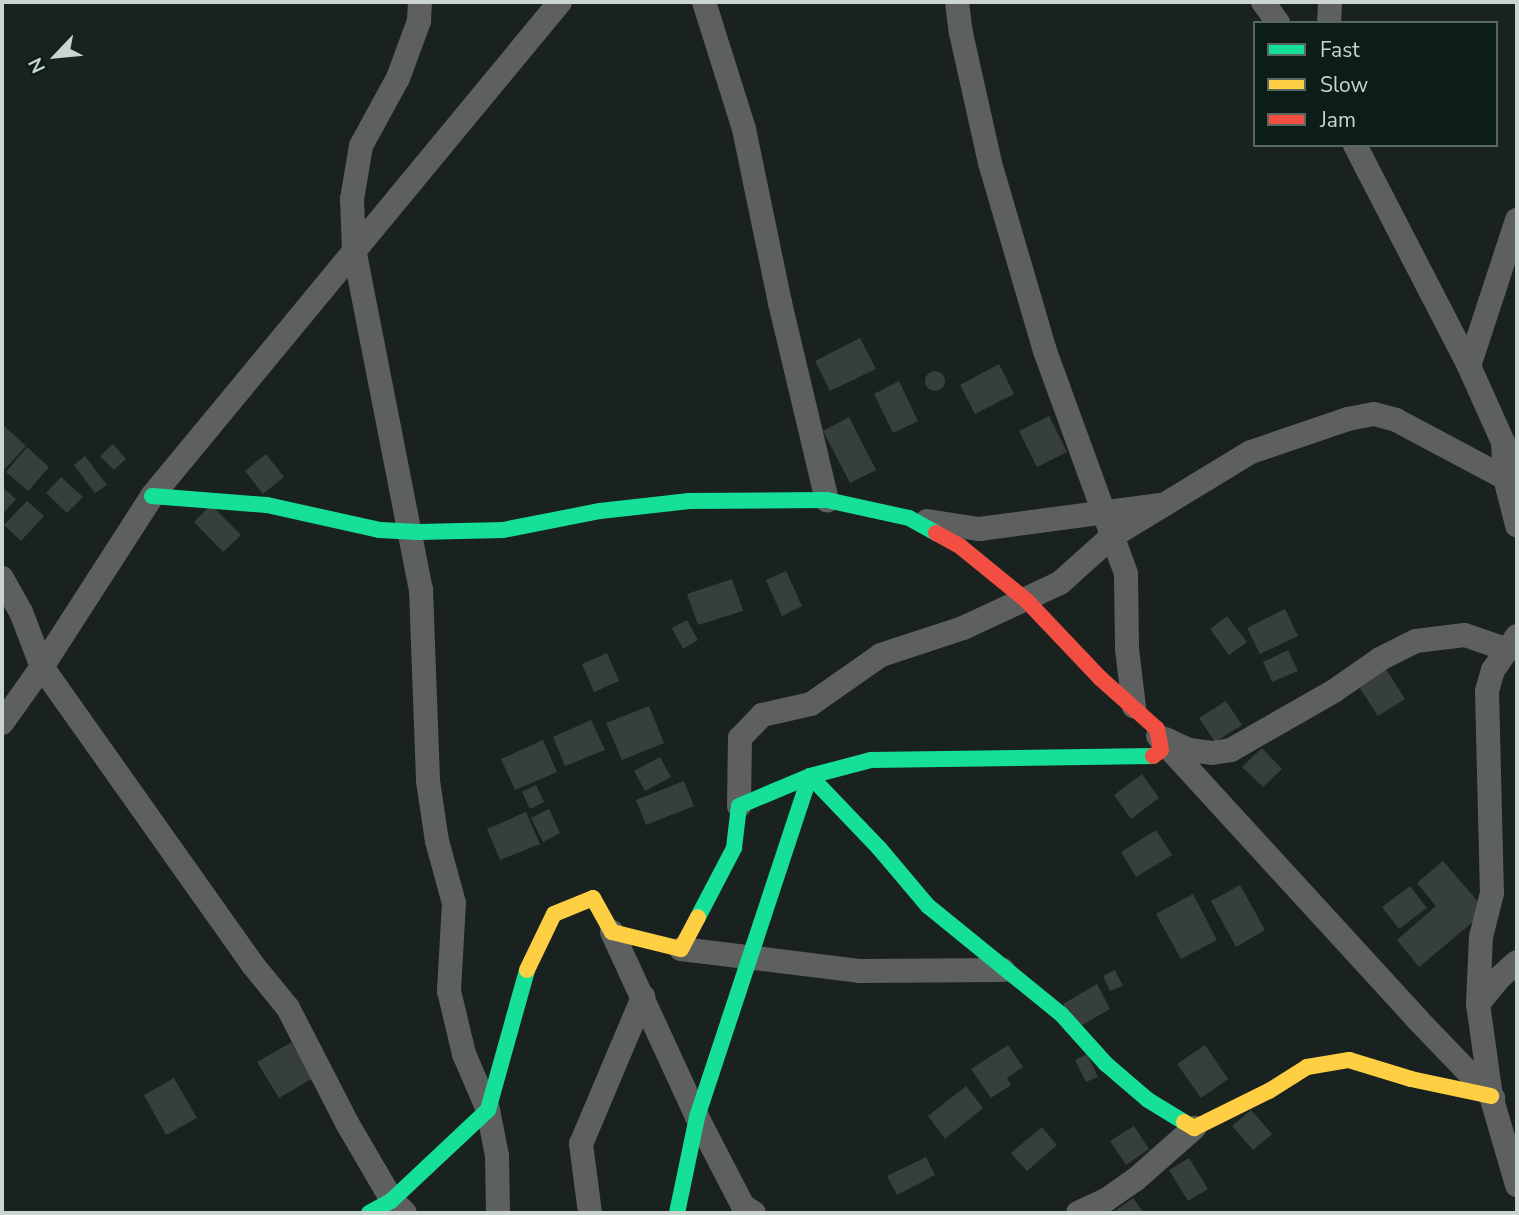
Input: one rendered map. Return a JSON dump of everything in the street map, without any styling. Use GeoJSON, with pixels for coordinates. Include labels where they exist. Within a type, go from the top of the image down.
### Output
{"type":"FeatureCollection","features":[{"type":"Feature","properties":{"kind":"street"},"geometry":{"type":"LineString","coordinates":[[420,2],[419,21],[398,78],[361,146],[352,199],[354,249],[421,589],[428,781],[437,841],[454,904],[449,991],[464,1054],[488,1110],[496,1156],[498,1213]]}},
{"type":"Feature","properties":{"kind":"street"},"geometry":{"type":"LineString","coordinates":[[2,723],[42,667],[152,496],[560,2]]}},
{"type":"Feature","properties":{"kind":"street"},"geometry":{"type":"LineString","coordinates":[[704,2],[744,129],[780,303],[827,500]]}},
{"type":"Feature","properties":{"kind":"street"},"geometry":{"type":"LineString","coordinates":[[957,2],[961,33],[990,163],[1045,351],[1126,574],[1127,649],[1134,708]]}},
{"type":"Feature","properties":{"kind":"street"},"geometry":{"type":"LineString","coordinates":[[1263,2],[1277,21]]}},
{"type":"Feature","properties":{"kind":"street"},"geometry":{"type":"LineString","coordinates":[[1329,2],[1329,21]]}},
{"type":"Feature","properties":{"kind":"street"},"geometry":{"type":"LineString","coordinates":[[1356,147],[1469,366],[1503,442],[1517,525]]}},
{"type":"Feature","properties":{"kind":"street"},"geometry":{"type":"LineString","coordinates":[[1469,366],[1517,220]]}},
{"type":"Feature","properties":{"kind":"street"},"geometry":{"type":"LineString","coordinates":[[681,950],[734,848],[739,806],[740,738],[762,715],[811,704],[881,656],[963,628],[1027,600],[1060,583],[1111,537],[1251,452],[1348,419],[1374,414],[1396,420],[1511,483]]}},
{"type":"Feature","properties":{"kind":"street"},"geometry":{"type":"LineString","coordinates":[[152,496],[267,505],[380,530],[408,532],[503,530],[600,511],[689,501],[827,500],[909,519],[979,528],[1164,505]]}},
{"type":"Feature","properties":{"kind":"street"},"geometry":{"type":"LineString","coordinates":[[739,806],[810,776],[871,760],[1151,758],[1161,750],[1157,729],[1100,678],[1027,600],[961,547],[909,519]]}},
{"type":"Feature","properties":{"kind":"street"},"geometry":{"type":"LineString","coordinates":[[2,578],[21,612],[42,667],[253,965],[288,1008],[399,1206]]}},
{"type":"Feature","properties":{"kind":"street"},"geometry":{"type":"LineString","coordinates":[[1158,736],[1189,750],[1212,753],[1231,750],[1334,691],[1380,659],[1416,641],[1465,635],[1513,643],[1493,670],[1488,691],[1492,893],[1481,937],[1478,1004],[1491,1096],[1517,1185]]}},
{"type":"Feature","properties":{"kind":"street"},"geometry":{"type":"LineString","coordinates":[[1158,736],[1416,1019],[1517,1124]]}},
{"type":"Feature","properties":{"kind":"street"},"geometry":{"type":"LineString","coordinates":[[677,1213],[697,1117],[810,776]]}},
{"type":"Feature","properties":{"kind":"street"},"geometry":{"type":"LineString","coordinates":[[810,776],[879,848],[928,906],[1003,970],[1061,1014],[1106,1064],[1148,1100],[1194,1128]]}},
{"type":"Feature","properties":{"kind":"street"},"geometry":{"type":"LineString","coordinates":[[369,1213],[399,1206],[488,1110],[530,961],[555,914],[593,898],[643,997],[697,1117],[743,1206],[754,1213]]}},
{"type":"Feature","properties":{"kind":"street"},"geometry":{"type":"LineString","coordinates":[[612,932],[681,950],[859,971],[1003,970]]}},
{"type":"Feature","properties":{"kind":"street"},"geometry":{"type":"LineString","coordinates":[[1478,1004],[1498,979],[1517,962]]}},
{"type":"Feature","properties":{"kind":"street"},"geometry":{"type":"LineString","coordinates":[[590,1213],[581,1144],[643,997]]}},
{"type":"Feature","properties":{"kind":"street"},"geometry":{"type":"LineString","coordinates":[[1078,1213],[1106,1200],[1135,1180],[1194,1128],[1269,1091],[1307,1067],[1349,1060],[1411,1079],[1491,1096]]}},
{"type":"Feature","properties":{"kind":"building"},"geometry":{"type":"Polygon","coordinates":[[[860,338],[876,369],[830,391],[815,361],[860,338]]]}},
{"type":"Feature","properties":{"kind":"building"},"geometry":{"type":"Polygon","coordinates":[[[999,364],[1014,394],[975,414],[960,385],[999,364]]]}},
{"type":"Feature","properties":{"kind":"building"},"geometry":{"type":"Polygon","coordinates":[[[931,371],[939,371],[945,381],[939,391],[931,391],[925,385],[925,377],[931,371]]]}},
{"type":"Feature","properties":{"kind":"building"},"geometry":{"type":"Polygon","coordinates":[[[899,381],[918,421],[893,433],[874,394],[899,381]]]}},
{"type":"Feature","properties":{"kind":"building"},"geometry":{"type":"Polygon","coordinates":[[[1049,416],[1067,452],[1037,467],[1019,431],[1049,416]]]}},
{"type":"Feature","properties":{"kind":"building"},"geometry":{"type":"Polygon","coordinates":[[[849,417],[876,470],[850,483],[823,431],[849,417]]]}},
{"type":"Feature","properties":{"kind":"building"},"geometry":{"type":"Polygon","coordinates":[[[2,424],[26,446],[2,472],[2,424]]]}},
{"type":"Feature","properties":{"kind":"building"},"geometry":{"type":"Polygon","coordinates":[[[113,444],[126,459],[114,470],[100,456],[113,444]]]}},
{"type":"Feature","properties":{"kind":"building"},"geometry":{"type":"Polygon","coordinates":[[[27,447],[49,467],[28,491],[6,472],[27,447]]]}},
{"type":"Feature","properties":{"kind":"building"},"geometry":{"type":"Polygon","coordinates":[[[266,454],[284,477],[263,494],[245,471],[266,454]]]}},
{"type":"Feature","properties":{"kind":"building"},"geometry":{"type":"Polygon","coordinates":[[[85,456],[107,485],[95,493],[74,465],[85,456]]]}},
{"type":"Feature","properties":{"kind":"building"},"geometry":{"type":"Polygon","coordinates":[[[61,477],[83,497],[67,513],[46,493],[61,477]]]}},
{"type":"Feature","properties":{"kind":"building"},"geometry":{"type":"Polygon","coordinates":[[[2,487],[16,499],[2,515],[2,487]]]}},
{"type":"Feature","properties":{"kind":"building"},"geometry":{"type":"Polygon","coordinates":[[[27,501],[44,516],[21,541],[4,525],[27,501]]]}},
{"type":"Feature","properties":{"kind":"building"},"geometry":{"type":"Polygon","coordinates":[[[211,505],[241,535],[223,552],[194,522],[211,505]]]}},
{"type":"Feature","properties":{"kind":"building"},"geometry":{"type":"Polygon","coordinates":[[[786,571],[802,606],[782,616],[766,580],[786,571]]]}},
{"type":"Feature","properties":{"kind":"building"},"geometry":{"type":"Polygon","coordinates":[[[732,579],[743,611],[698,625],[687,594],[732,579]]]}},
{"type":"Feature","properties":{"kind":"building"},"geometry":{"type":"Polygon","coordinates":[[[1285,609],[1298,636],[1260,654],[1247,628],[1285,609]]]}},
{"type":"Feature","properties":{"kind":"building"},"geometry":{"type":"Polygon","coordinates":[[[1227,616],[1247,642],[1229,655],[1210,629],[1227,616]]]}},
{"type":"Feature","properties":{"kind":"building"},"geometry":{"type":"Polygon","coordinates":[[[687,620],[698,640],[683,649],[672,628],[687,620]]]}},
{"type":"Feature","properties":{"kind":"building"},"geometry":{"type":"Polygon","coordinates":[[[1288,650],[1298,671],[1272,682],[1263,662],[1288,650]]]}},
{"type":"Feature","properties":{"kind":"building"},"geometry":{"type":"Polygon","coordinates":[[[607,653],[619,681],[594,692],[582,664],[607,653]]]}},
{"type":"Feature","properties":{"kind":"building"},"geometry":{"type":"Polygon","coordinates":[[[1386,669],[1405,699],[1378,716],[1359,687],[1386,669]]]}},
{"type":"Feature","properties":{"kind":"building"},"geometry":{"type":"Polygon","coordinates":[[[1226,701],[1242,725],[1215,742],[1199,718],[1226,701]]]}},
{"type":"Feature","properties":{"kind":"building"},"geometry":{"type":"Polygon","coordinates":[[[649,706],[664,743],[622,760],[606,723],[649,706]]]}},
{"type":"Feature","properties":{"kind":"building"},"geometry":{"type":"Polygon","coordinates":[[[591,720],[605,750],[565,766],[553,737],[591,720]]]}},
{"type":"Feature","properties":{"kind":"building"},"geometry":{"type":"Polygon","coordinates":[[[543,740],[557,772],[515,790],[501,759],[543,740]]]}},
{"type":"Feature","properties":{"kind":"building"},"geometry":{"type":"Polygon","coordinates":[[[1262,748],[1282,769],[1263,787],[1242,767],[1262,748]]]}},
{"type":"Feature","properties":{"kind":"building"},"geometry":{"type":"Polygon","coordinates":[[[660,757],[671,777],[645,791],[634,771],[660,757]]]}},
{"type":"Feature","properties":{"kind":"building"},"geometry":{"type":"Polygon","coordinates":[[[1142,774],[1159,798],[1131,819],[1114,795],[1142,774]]]}},
{"type":"Feature","properties":{"kind":"building"},"geometry":{"type":"Polygon","coordinates":[[[684,781],[694,806],[646,825],[636,800],[684,781]]]}},
{"type":"Feature","properties":{"kind":"building"},"geometry":{"type":"Polygon","coordinates":[[[536,785],[544,802],[530,809],[522,792],[536,785]]]}},
{"type":"Feature","properties":{"kind":"building"},"geometry":{"type":"Polygon","coordinates":[[[549,809],[560,833],[543,842],[531,818],[549,809]]]}},
{"type":"Feature","properties":{"kind":"building"},"geometry":{"type":"Polygon","coordinates":[[[526,812],[540,844],[500,860],[487,829],[526,812]]]}},
{"type":"Feature","properties":{"kind":"building"},"geometry":{"type":"Polygon","coordinates":[[[1156,830],[1172,855],[1136,877],[1121,852],[1156,830]]]}},
{"type":"Feature","properties":{"kind":"building"},"geometry":{"type":"Polygon","coordinates":[[[1443,861],[1486,911],[1419,967],[1397,940],[1436,906],[1417,883],[1443,861]]]}},
{"type":"Feature","properties":{"kind":"building"},"geometry":{"type":"Polygon","coordinates":[[[1240,885],[1265,930],[1236,947],[1211,901],[1240,885]]]}},
{"type":"Feature","properties":{"kind":"building"},"geometry":{"type":"Polygon","coordinates":[[[1410,886],[1427,908],[1399,929],[1382,907],[1410,886]]]}},
{"type":"Feature","properties":{"kind":"building"},"geometry":{"type":"Polygon","coordinates":[[[1193,894],[1217,940],[1181,959],[1156,914],[1193,894]]]}},
{"type":"Feature","properties":{"kind":"building"},"geometry":{"type":"Polygon","coordinates":[[[1115,970],[1123,986],[1110,991],[1103,976],[1115,970]]]}},
{"type":"Feature","properties":{"kind":"building"},"geometry":{"type":"Polygon","coordinates":[[[1097,984],[1110,1009],[1077,1028],[1063,1004],[1097,984]]]}},
{"type":"Feature","properties":{"kind":"building"},"geometry":{"type":"Polygon","coordinates":[[[292,1042],[313,1078],[279,1098],[257,1062],[292,1042]]]}},
{"type":"Feature","properties":{"kind":"building"},"geometry":{"type":"Polygon","coordinates":[[[1008,1045],[1023,1067],[1007,1078],[1011,1085],[991,1098],[971,1069],[1008,1045]]]}},
{"type":"Feature","properties":{"kind":"building"},"geometry":{"type":"Polygon","coordinates":[[[1205,1045],[1228,1079],[1201,1098],[1177,1064],[1205,1045]]]}},
{"type":"Feature","properties":{"kind":"building"},"geometry":{"type":"Polygon","coordinates":[[[1087,1054],[1098,1077],[1086,1082],[1075,1060],[1087,1054]]]}},
{"type":"Feature","properties":{"kind":"building"},"geometry":{"type":"Polygon","coordinates":[[[174,1078],[197,1118],[166,1135],[144,1095],[174,1078]]]}},
{"type":"Feature","properties":{"kind":"building"},"geometry":{"type":"Polygon","coordinates":[[[966,1086],[983,1108],[945,1139],[928,1116],[966,1086]]]}},
{"type":"Feature","properties":{"kind":"building"},"geometry":{"type":"Polygon","coordinates":[[[1251,1110],[1272,1134],[1253,1150],[1232,1126],[1251,1110]]]}},
{"type":"Feature","properties":{"kind":"building"},"geometry":{"type":"Polygon","coordinates":[[[1134,1126],[1149,1149],[1126,1165],[1110,1141],[1134,1126]]]}},
{"type":"Feature","properties":{"kind":"building"},"geometry":{"type":"Polygon","coordinates":[[[1042,1127],[1057,1145],[1027,1171],[1011,1153],[1042,1127]]]}},
{"type":"Feature","properties":{"kind":"building"},"geometry":{"type":"Polygon","coordinates":[[[926,1157],[935,1175],[897,1195],[887,1176],[926,1157]]]}},
{"type":"Feature","properties":{"kind":"building"},"geometry":{"type":"Polygon","coordinates":[[[1189,1158],[1208,1189],[1188,1201],[1169,1170],[1189,1158]]]}},
{"type":"Feature","properties":{"kind":"building"},"geometry":{"type":"Polygon","coordinates":[[[1133,1198],[1144,1213],[1112,1213],[1133,1198]]]}},
{"type":"Feature","properties":{"kind":"traffic: fast"},"geometry":{"type":"LineString","coordinates":[[152,496],[267,505],[380,530],[418,532],[503,530],[600,511],[689,501],[827,500],[909,518],[936,533]]}},
{"type":"Feature","properties":{"kind":"traffic: fast"},"geometry":{"type":"LineString","coordinates":[[698,917],[734,848],[739,806],[810,776],[871,760],[1153,756]]}},
{"type":"Feature","properties":{"kind":"traffic: fast"},"geometry":{"type":"LineString","coordinates":[[677,1213],[697,1117],[810,776],[879,848],[928,906],[1061,1014],[1106,1064],[1148,1100],[1184,1122]]}},
{"type":"Feature","properties":{"kind":"traffic: fast"},"geometry":{"type":"LineString","coordinates":[[369,1213],[392,1200],[488,1110],[527,970]]}},
{"type":"Feature","properties":{"kind":"traffic: slow"},"geometry":{"type":"LineString","coordinates":[[527,970],[554,914],[593,898],[612,932],[681,949],[698,917]]}},
{"type":"Feature","properties":{"kind":"traffic: slow"},"geometry":{"type":"LineString","coordinates":[[1184,1122],[1194,1128],[1269,1091],[1307,1067],[1349,1060],[1411,1079],[1491,1096]]}},
{"type":"Feature","properties":{"kind":"traffic: jam"},"geometry":{"type":"LineString","coordinates":[[936,533],[961,547],[1026,600],[1100,678],[1157,729],[1161,750],[1153,756]]}}]}
